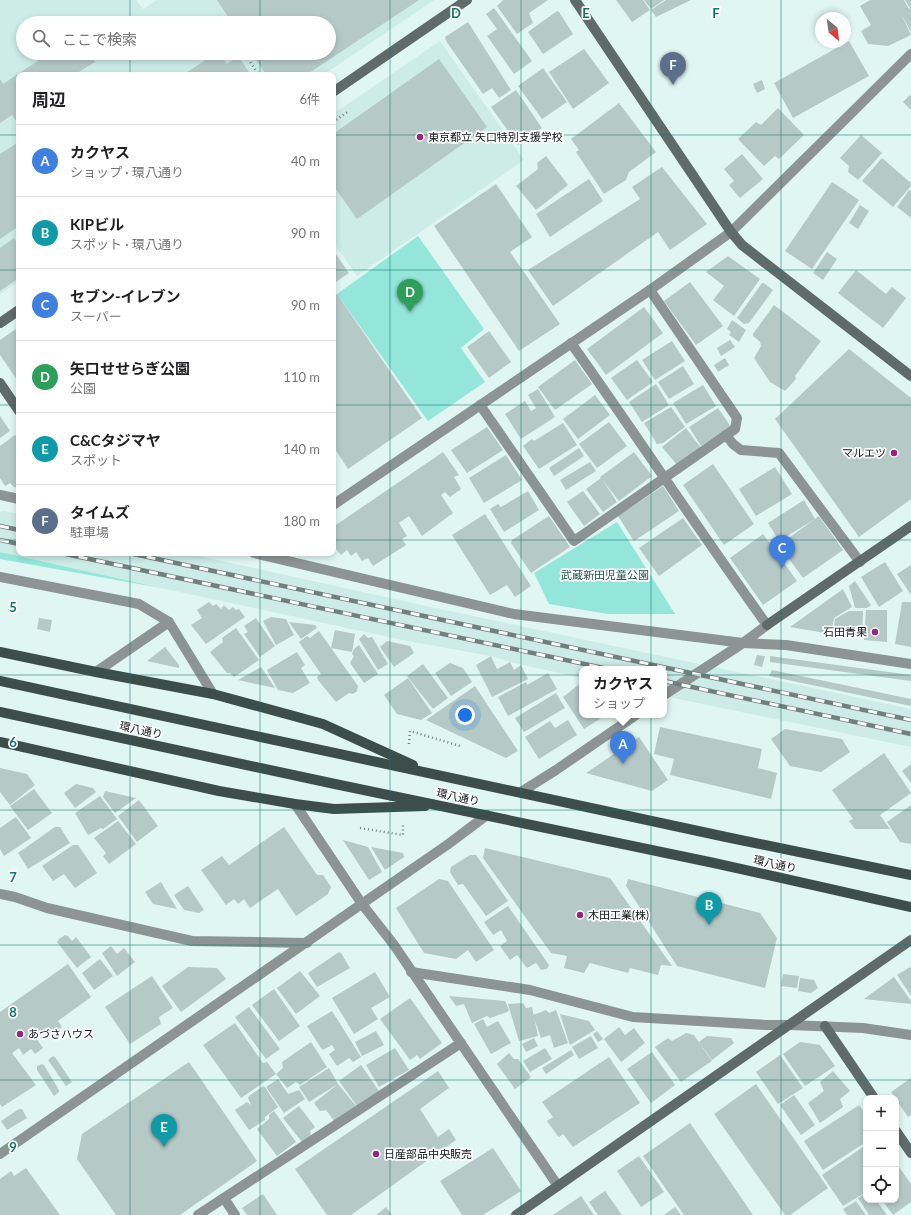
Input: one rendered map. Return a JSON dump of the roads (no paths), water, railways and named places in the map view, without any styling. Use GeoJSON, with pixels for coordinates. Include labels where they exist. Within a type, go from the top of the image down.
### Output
{"type":"FeatureCollection","features":[{"type":"Feature","properties":{"kind":"main road"},"geometry":{"type":"LineString","coordinates":[[0,652],[213,694],[324,724],[432,773]]}},
{"type":"Feature","properties":{"kind":"main road","name":"環八通り"},"geometry":{"type":"LineString","coordinates":[[0,681],[726,837],[911,875]]}},
{"type":"Feature","properties":{"kind":"main road","name":"環八通り"},"geometry":{"type":"LineString","coordinates":[[0,712],[714,863],[911,907]]}},
{"type":"Feature","properties":{"kind":"main road"},"geometry":{"type":"LineString","coordinates":[[0,742],[219,790],[295,804],[334,809],[441,805]]}},
{"type":"Feature","properties":{"kind":"street"},"geometry":{"type":"LineString","coordinates":[[336,90],[467,0]]}},
{"type":"Feature","properties":{"kind":"street"},"geometry":{"type":"LineString","coordinates":[[575,0],[731,232],[742,245],[911,376]]}},
{"type":"Feature","properties":{"kind":"street"},"geometry":{"type":"LineString","coordinates":[[336,502],[650,290],[731,232],[911,54]]}},
{"type":"Feature","properties":{"kind":"street"},"geometry":{"type":"LineString","coordinates":[[480,405],[574,541],[735,429],[737,418],[650,290]]}},
{"type":"Feature","properties":{"kind":"street"},"geometry":{"type":"LineString","coordinates":[[0,323],[16,312]]}},
{"type":"Feature","properties":{"kind":"street"},"geometry":{"type":"LineString","coordinates":[[571,342],[767,625]]}},
{"type":"Feature","properties":{"kind":"street"},"geometry":{"type":"LineString","coordinates":[[0,383],[16,407]]}},
{"type":"Feature","properties":{"kind":"street"},"geometry":{"type":"LineString","coordinates":[[726,435],[733,444],[741,450],[779,453],[860,562]]}},
{"type":"Feature","properties":{"kind":"street"},"geometry":{"type":"LineString","coordinates":[[0,495],[16,498]]}},
{"type":"Feature","properties":{"kind":"street"},"geometry":{"type":"LineString","coordinates":[[667,693],[743,643],[911,526]]}},
{"type":"Feature","properties":{"kind":"street"},"geometry":{"type":"LineString","coordinates":[[271,556],[514,614],[743,643],[786,645],[911,664]]}},
{"type":"Feature","properties":{"kind":"street"},"geometry":{"type":"LineString","coordinates":[[0,577],[139,604],[169,622],[213,694]]}},
{"type":"Feature","properties":{"kind":"street"},"geometry":{"type":"LineString","coordinates":[[96,672],[169,622]]}},
{"type":"Feature","properties":{"kind":"street"},"geometry":{"type":"LineString","coordinates":[[520,792],[556,770],[632,718]]}},
{"type":"Feature","properties":{"kind":"street"},"geometry":{"type":"LineString","coordinates":[[295,804],[362,904],[394,945],[558,1186]]}},
{"type":"Feature","properties":{"kind":"street"},"geometry":{"type":"LineString","coordinates":[[0,1154],[307,943],[447,845],[487,815]]}},
{"type":"Feature","properties":{"kind":"street"},"geometry":{"type":"LineString","coordinates":[[0,894],[15,897],[47,908],[192,941],[307,943]]}},
{"type":"Feature","properties":{"kind":"street"},"geometry":{"type":"LineString","coordinates":[[516,1215],[911,940]]}},
{"type":"Feature","properties":{"kind":"street"},"geometry":{"type":"LineString","coordinates":[[411,972],[530,990],[633,1017],[766,1025],[790,1024],[863,1028],[911,1035]]}},
{"type":"Feature","properties":{"kind":"street"},"geometry":{"type":"LineString","coordinates":[[825,1026],[872,1095]]}},
{"type":"Feature","properties":{"kind":"street"},"geometry":{"type":"LineString","coordinates":[[198,1215],[461,1043]]}},
{"type":"Feature","properties":{"kind":"street"},"geometry":{"type":"LineString","coordinates":[[899,1135],[911,1153]]}},
{"type":"Feature","properties":{"kind":"street"},"geometry":{"type":"LineString","coordinates":[[224,1198],[235,1215]]}},
{"type":"Feature","properties":{"kind":"railway"},"geometry":{"type":"LineString","coordinates":[[0,526],[16,529]]}},
{"type":"Feature","properties":{"kind":"railway"},"geometry":{"type":"LineString","coordinates":[[0,540],[16,543]]}},
{"type":"Feature","properties":{"kind":"railway"},"geometry":{"type":"LineString","coordinates":[[75,556],[594,666]]}},
{"type":"Feature","properties":{"kind":"railway"},"geometry":{"type":"LineString","coordinates":[[143,556],[658,666]]}},
{"type":"Feature","properties":{"kind":"railway"},"geometry":{"type":"LineString","coordinates":[[667,668],[911,720]]}},
{"type":"Feature","properties":{"kind":"railway"},"geometry":{"type":"LineString","coordinates":[[667,682],[911,734]]}},
{"type":"Feature","properties":{"kind":"place","name":"タイムズ"},"geometry":{"type":"Point","coordinates":[673,85]}},
{"type":"Feature","properties":{"kind":"place","name":"東京都立 矢口特別支援学校"},"geometry":{"type":"Point","coordinates":[420,137]}},
{"type":"Feature","properties":{"kind":"place","name":"矢口せせらぎ公園"},"geometry":{"type":"Point","coordinates":[410,312]}},
{"type":"Feature","properties":{"kind":"place","name":"マルエツ"},"geometry":{"type":"Point","coordinates":[894,453]}},
{"type":"Feature","properties":{"kind":"place","name":"セブン-イレブン"},"geometry":{"type":"Point","coordinates":[782,568]}},
{"type":"Feature","properties":{"kind":"place","name":"石田青果"},"geometry":{"type":"Point","coordinates":[875,632]}},
{"type":"Feature","properties":{"kind":"place","name":"カクヤス"},"geometry":{"type":"Point","coordinates":[623,764]}},
{"type":"Feature","properties":{"kind":"place","name":"木田工業(株)"},"geometry":{"type":"Point","coordinates":[580,915]}},
{"type":"Feature","properties":{"kind":"place","name":"KIPビル"},"geometry":{"type":"Point","coordinates":[709,925]}},
{"type":"Feature","properties":{"kind":"place","name":"あづさハウス"},"geometry":{"type":"Point","coordinates":[20,1034]}},
{"type":"Feature","properties":{"kind":"place","name":"C&Cタジマヤ"},"geometry":{"type":"Point","coordinates":[164,1147]}},
{"type":"Feature","properties":{"kind":"place","name":"日産部品中央販売"},"geometry":{"type":"Point","coordinates":[376,1154]}},
{"type":"Feature","properties":{"kind":"park label","name":"武蔵新田児童公園"},"geometry":{"type":"Point","coordinates":[605,575]}}]}
